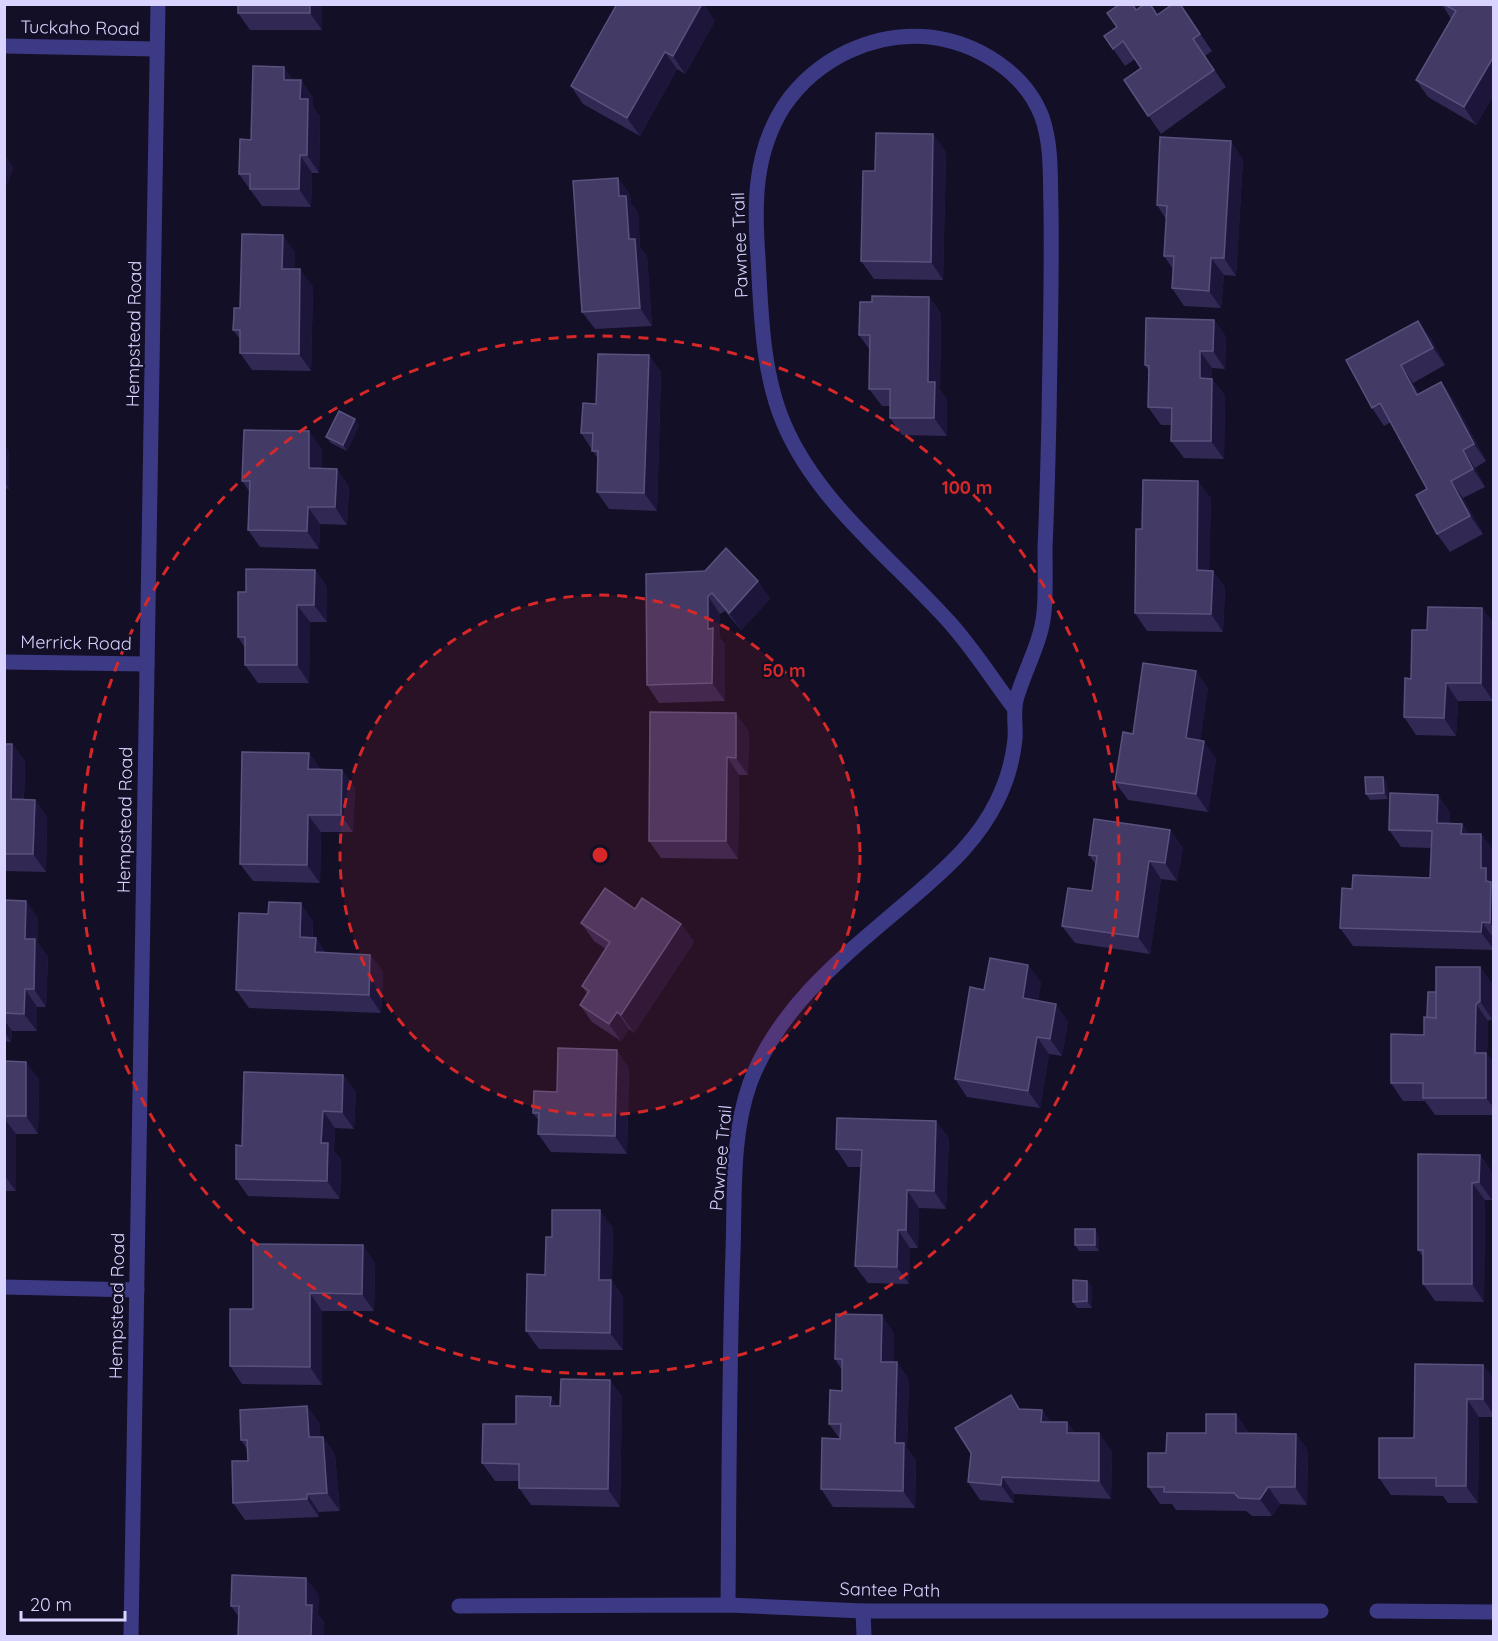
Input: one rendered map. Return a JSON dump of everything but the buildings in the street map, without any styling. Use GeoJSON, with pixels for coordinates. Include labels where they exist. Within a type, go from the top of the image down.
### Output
{"type":"FeatureCollection","features":[{"type":"Feature","properties":{"kind":"street","name":"Hempstead Road"},"geometry":{"type":"LineString","coordinates":[[131,1636],[155,49],[158,4]]}},
{"type":"Feature","properties":{"kind":"street","name":"Pawnee Trail"},"geometry":{"type":"LineString","coordinates":[[728,1605],[730,1341],[736,1157],[740,1124],[749,1086],[769,1040],[794,1006],[816,983],[949,866],[976,837],[1000,797],[1013,754],[1016,731],[1014,708],[1044,618],[1052,267],[1050,147],[1040,113],[1030,95],[1003,66],[971,48],[932,37],[898,37],[875,41],[854,48],[821,67],[804,82],[774,123],[759,162],[754,205],[768,371],[783,423],[808,469],[830,497],[954,628],[1014,708]]}},
{"type":"Feature","properties":{"kind":"street","name":"Tuckaho Road"},"geometry":{"type":"LineString","coordinates":[[4,46],[155,49]]}},
{"type":"Feature","properties":{"kind":"street","name":"Merrick Road"},"geometry":{"type":"LineString","coordinates":[[4,662],[147,663]]}},
{"type":"Feature","properties":{"kind":"street"},"geometry":{"type":"LineString","coordinates":[[4,1287],[137,1290]]}},
{"type":"Feature","properties":{"kind":"street","name":"Santee Path"},"geometry":{"type":"LineString","coordinates":[[459,1606],[728,1605],[863,1611],[1321,1611]]}},
{"type":"Feature","properties":{"kind":"street"},"geometry":{"type":"LineString","coordinates":[[863,1611],[864,1636]]}},
{"type":"Feature","properties":{"kind":"street"},"geometry":{"type":"LineString","coordinates":[[1377,1611],[1494,1612]]}}]}
